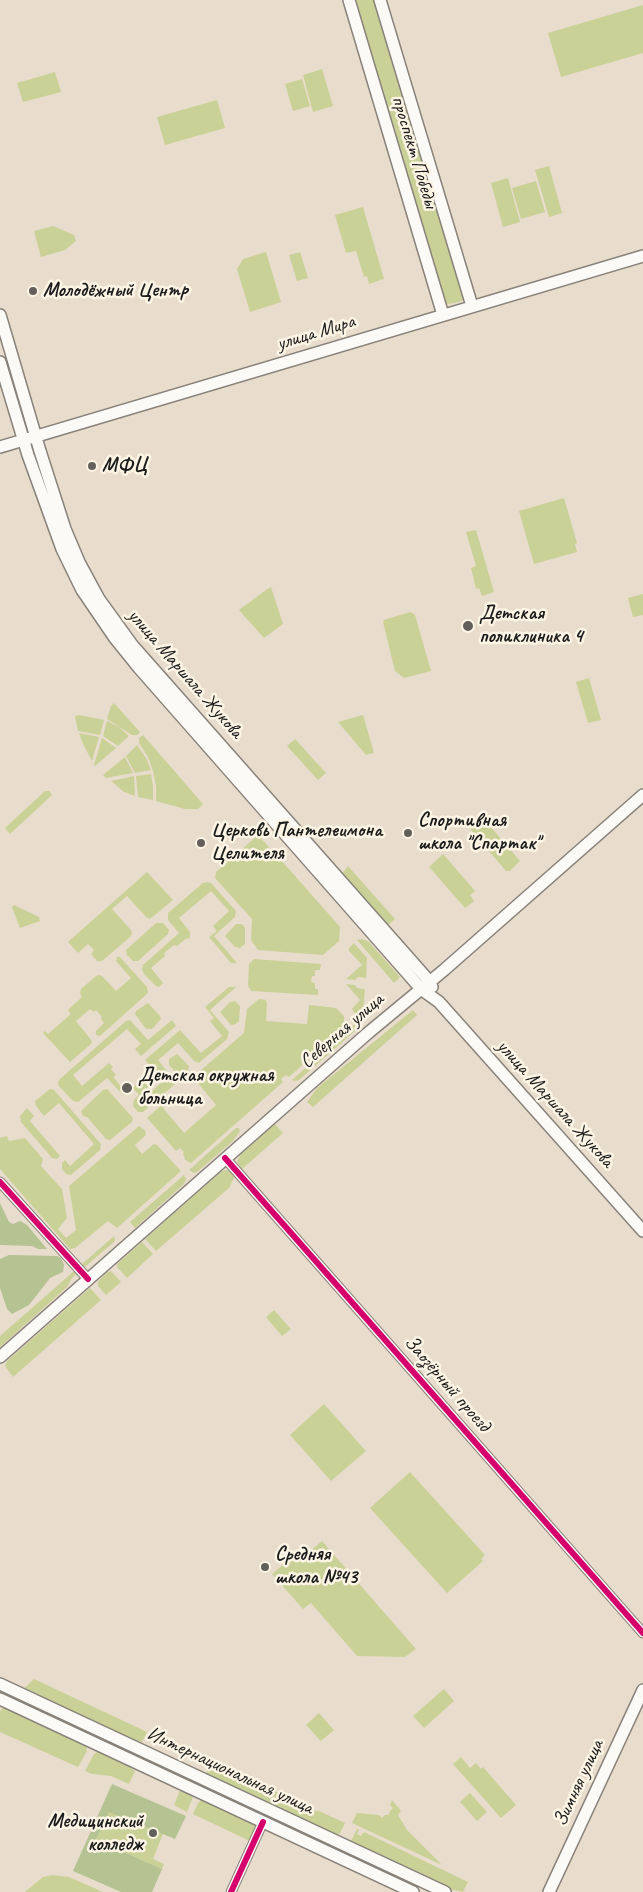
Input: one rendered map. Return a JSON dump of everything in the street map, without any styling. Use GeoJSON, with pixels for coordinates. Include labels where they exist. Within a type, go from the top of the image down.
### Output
{"type":"FeatureCollection","features":[{"type":"Feature","properties":{"kind":"main road","name":"проспект Победы"},"geometry":{"type":"LineString","coordinates":[[349,0],[443,315]]}},
{"type":"Feature","properties":{"kind":"main road","name":"проспект Победы"},"geometry":{"type":"LineString","coordinates":[[380,0],[472,306]]}},
{"type":"Feature","properties":{"kind":"main road","name":"улица Мира"},"geometry":{"type":"LineString","coordinates":[[0,447],[643,256]]}},
{"type":"Feature","properties":{"kind":"main road","name":"улица Маршала Жукова"},"geometry":{"type":"LineString","coordinates":[[0,315],[60,531]]}},
{"type":"Feature","properties":{"kind":"main road","name":"улица Маршала Жукова"},"geometry":{"type":"LineString","coordinates":[[0,362],[24,440],[82,590],[101,620],[122,648],[265,813],[385,940],[643,1232]]}},
{"type":"Feature","properties":{"kind":"main road","name":"Северная улица"},"geometry":{"type":"LineString","coordinates":[[0,1357],[225,1158],[643,795]]}},
{"type":"Feature","properties":{"kind":"main road","name":"Интернациональная улица"},"geometry":{"type":"LineString","coordinates":[[0,1684],[445,1892]]}},
{"type":"Feature","properties":{"kind":"main road","name":"Зимняя улица"},"geometry":{"type":"LineString","coordinates":[[549,1892],[643,1690]]}},
{"type":"Feature","properties":{"kind":"main road","name":"Интернациональная улица"},"geometry":{"type":"LineString","coordinates":[[0,1699],[409,1890]]}},
{"type":"Feature","properties":{"kind":"main road"},"geometry":{"type":"LineString","coordinates":[[96,1743],[101,1731]]}},
{"type":"Feature","properties":{"kind":"main road"},"geometry":{"type":"LineString","coordinates":[[409,1890],[411,1876]]}},
{"type":"Feature","properties":{"kind":"street","name":"Заозёрный проезд"},"geometry":{"type":"LineString","coordinates":[[225,1158],[643,1633]]}},
{"type":"Feature","properties":{"kind":"street"},"geometry":{"type":"LineString","coordinates":[[0,1182],[88,1279]]}},
{"type":"Feature","properties":{"kind":"street"},"geometry":{"type":"LineString","coordinates":[[231,1892],[263,1822]]}},
{"type":"Feature","properties":{"kind":"green space"},"geometry":{"type":"Polygon","coordinates":[[[353,0],[376,0],[463,296],[463,300],[459,302],[448,304],[444,301],[353,0]]]}},
{"type":"Feature","properties":{"kind":"green space"},"geometry":{"type":"Polygon","coordinates":[[[643,5],[643,53],[561,77],[548,33],[643,5]]]}},
{"type":"Feature","properties":{"kind":"green space"},"geometry":{"type":"Polygon","coordinates":[[[322,69],[333,106],[313,112],[303,75],[322,69]]]}},
{"type":"Feature","properties":{"kind":"green space"},"geometry":{"type":"Polygon","coordinates":[[[55,72],[61,92],[23,102],[17,83],[55,72]]]}},
{"type":"Feature","properties":{"kind":"green space"},"geometry":{"type":"Polygon","coordinates":[[[302,79],[310,106],[293,111],[285,84],[302,79]]]}},
{"type":"Feature","properties":{"kind":"green space"},"geometry":{"type":"Polygon","coordinates":[[[217,100],[225,128],[165,145],[157,117],[217,100]]]}},
{"type":"Feature","properties":{"kind":"green space"},"geometry":{"type":"Polygon","coordinates":[[[549,166],[562,213],[549,217],[535,170],[549,166]]]}},
{"type":"Feature","properties":{"kind":"green space"},"geometry":{"type":"Polygon","coordinates":[[[508,178],[520,222],[503,227],[491,183],[508,178]]]}},
{"type":"Feature","properties":{"kind":"green space"},"geometry":{"type":"Polygon","coordinates":[[[536,181],[545,212],[521,219],[512,188],[536,181]]]}},
{"type":"Feature","properties":{"kind":"green space"},"geometry":{"type":"Polygon","coordinates":[[[363,207],[384,279],[369,284],[367,276],[364,277],[356,251],[346,253],[335,215],[363,207]]]}},
{"type":"Feature","properties":{"kind":"green space"},"geometry":{"type":"Polygon","coordinates":[[[53,226],[74,235],[76,241],[65,250],[41,257],[34,231],[53,226]]]}},
{"type":"Feature","properties":{"kind":"green space"},"geometry":{"type":"Polygon","coordinates":[[[266,252],[281,302],[250,312],[237,269],[243,259],[266,252]]]}},
{"type":"Feature","properties":{"kind":"green space"},"geometry":{"type":"Polygon","coordinates":[[[300,252],[308,278],[297,281],[289,255],[300,252]]]}},
{"type":"Feature","properties":{"kind":"green space"},"geometry":{"type":"Polygon","coordinates":[[[564,498],[577,543],[575,544],[577,552],[534,564],[519,511],[564,498]]]}},
{"type":"Feature","properties":{"kind":"green space"},"geometry":{"type":"Polygon","coordinates":[[[476,530],[494,592],[482,596],[479,588],[476,589],[471,568],[476,566],[466,532],[476,530]]]}},
{"type":"Feature","properties":{"kind":"green space"},"geometry":{"type":"Polygon","coordinates":[[[271,587],[283,624],[264,638],[239,610],[271,587]]]}},
{"type":"Feature","properties":{"kind":"green space"},"geometry":{"type":"Polygon","coordinates":[[[643,594],[643,615],[633,617],[628,598],[643,594]]]}},
{"type":"Feature","properties":{"kind":"green space"},"geometry":{"type":"Polygon","coordinates":[[[410,612],[415,615],[431,671],[404,678],[395,671],[383,622],[384,620],[410,612]]]}},
{"type":"Feature","properties":{"kind":"green space"},"geometry":{"type":"Polygon","coordinates":[[[589,678],[601,720],[588,723],[576,682],[589,678]]]}},
{"type":"Feature","properties":{"kind":"green space"},"geometry":{"type":"Polygon","coordinates":[[[114,703],[140,732],[137,735],[132,735],[107,719],[111,706],[114,703]]]}},
{"type":"Feature","properties":{"kind":"green space"},"geometry":{"type":"Polygon","coordinates":[[[79,715],[104,720],[100,735],[78,731],[75,716],[79,715]]]}},
{"type":"Feature","properties":{"kind":"green space"},"geometry":{"type":"Polygon","coordinates":[[[363,715],[374,753],[366,755],[338,722],[363,715]]]}},
{"type":"Feature","properties":{"kind":"green space"},"geometry":{"type":"Polygon","coordinates":[[[107,721],[119,727],[129,736],[118,746],[103,736],[107,721]]]}},
{"type":"Feature","properties":{"kind":"green space"},"geometry":{"type":"Polygon","coordinates":[[[79,733],[99,737],[92,761],[83,744],[79,733]]]}},
{"type":"Feature","properties":{"kind":"green space"},"geometry":{"type":"Polygon","coordinates":[[[143,735],[203,804],[198,809],[185,809],[156,801],[153,771],[148,757],[139,743],[139,738],[143,735]]]}},
{"type":"Feature","properties":{"kind":"green space"},"geometry":{"type":"Polygon","coordinates":[[[102,738],[116,748],[95,766],[94,765],[102,738]]]}},
{"type":"Feature","properties":{"kind":"green space"},"geometry":{"type":"Polygon","coordinates":[[[295,739],[326,773],[318,780],[287,746],[295,739]]]}},
{"type":"Feature","properties":{"kind":"green space"},"geometry":{"type":"Polygon","coordinates":[[[137,745],[146,758],[151,770],[135,773],[126,756],[137,745]]]}},
{"type":"Feature","properties":{"kind":"green space"},"geometry":{"type":"Polygon","coordinates":[[[125,757],[133,773],[106,778],[103,775],[125,757]]]}},
{"type":"Feature","properties":{"kind":"green space"},"geometry":{"type":"Polygon","coordinates":[[[151,774],[153,800],[138,797],[136,776],[151,774]]]}},
{"type":"Feature","properties":{"kind":"green space"},"geometry":{"type":"Polygon","coordinates":[[[134,776],[135,796],[124,792],[111,781],[134,776]]]}},
{"type":"Feature","properties":{"kind":"green space"},"geometry":{"type":"Polygon","coordinates":[[[45,791],[49,791],[52,795],[10,834],[5,828],[45,791]]]}},
{"type":"Feature","properties":{"kind":"green space"},"geometry":{"type":"Polygon","coordinates":[[[481,819],[484,819],[520,861],[510,871],[506,871],[471,830],[481,819]]]}},
{"type":"Feature","properties":{"kind":"green space"},"geometry":{"type":"Polygon","coordinates":[[[258,835],[269,847],[265,850],[269,854],[273,851],[340,927],[339,941],[323,955],[258,950],[251,940],[252,919],[215,878],[216,872],[258,835]]]}},
{"type":"Feature","properties":{"kind":"green space"},"geometry":{"type":"Polygon","coordinates":[[[443,854],[475,891],[470,895],[474,901],[465,908],[429,867],[443,854]]]}},
{"type":"Feature","properties":{"kind":"green space"},"geometry":{"type":"Polygon","coordinates":[[[348,866],[395,919],[388,925],[376,916],[342,874],[348,866]]]}},
{"type":"Feature","properties":{"kind":"green space"},"geometry":{"type":"Polygon","coordinates":[[[147,872],[173,900],[150,919],[127,896],[112,909],[131,930],[132,934],[130,937],[102,961],[97,961],[91,954],[94,950],[88,944],[78,953],[68,942],[147,872]]]}},
{"type":"Feature","properties":{"kind":"green space"},"geometry":{"type":"Polygon","coordinates":[[[203,883],[211,883],[236,911],[235,917],[214,936],[237,963],[231,963],[209,937],[217,931],[213,926],[229,911],[211,891],[179,918],[190,932],[190,938],[187,938],[177,946],[174,945],[151,968],[163,983],[159,987],[156,986],[144,974],[142,969],[143,965],[179,933],[168,920],[168,913],[203,883]]]}},
{"type":"Feature","properties":{"kind":"green space"},"geometry":{"type":"Polygon","coordinates":[[[14,905],[39,917],[40,921],[20,928],[12,907],[14,905]]]}},
{"type":"Feature","properties":{"kind":"green space"},"geometry":{"type":"Polygon","coordinates":[[[156,923],[163,923],[169,930],[168,934],[138,961],[133,961],[127,955],[126,950],[156,923]]]}},
{"type":"Feature","properties":{"kind":"green space"},"geometry":{"type":"Polygon","coordinates":[[[236,924],[242,924],[245,928],[245,944],[240,948],[235,947],[225,936],[236,924]]]}},
{"type":"Feature","properties":{"kind":"green space"},"geometry":{"type":"Polygon","coordinates":[[[362,939],[369,942],[400,977],[394,983],[357,940],[362,939]]]}},
{"type":"Feature","properties":{"kind":"green space"},"geometry":{"type":"Polygon","coordinates":[[[354,943],[367,958],[366,978],[358,977],[355,980],[346,979],[362,965],[349,951],[349,948],[354,943]]]}},
{"type":"Feature","properties":{"kind":"green space"},"geometry":{"type":"Polygon","coordinates":[[[117,957],[120,957],[147,987],[148,993],[100,1036],[96,1035],[96,1031],[104,1023],[96,1010],[94,1012],[90,1009],[76,1021],[92,1041],[70,1062],[43,1033],[45,1031],[48,1034],[71,1014],[68,1010],[82,997],[81,989],[96,976],[102,976],[116,991],[131,978],[116,961],[117,957]]]}},
{"type":"Feature","properties":{"kind":"green space"},"geometry":{"type":"Polygon","coordinates":[[[254,959],[321,964],[320,970],[315,970],[315,976],[312,976],[311,982],[315,983],[318,995],[251,991],[248,985],[249,964],[254,959]]]}},
{"type":"Feature","properties":{"kind":"green space"},"geometry":{"type":"Polygon","coordinates":[[[346,984],[365,989],[363,1011],[357,1017],[352,1009],[360,1000],[346,984]]]}},
{"type":"Feature","properties":{"kind":"green space"},"geometry":{"type":"Polygon","coordinates":[[[229,987],[236,987],[210,1010],[229,1032],[227,1039],[199,1063],[194,1061],[178,1043],[158,1060],[175,1084],[143,1112],[138,1112],[133,1106],[134,1100],[139,1095],[135,1090],[128,1095],[123,1095],[107,1078],[78,1102],[73,1101],[59,1086],[58,1082],[60,1079],[126,1021],[130,1020],[148,1040],[172,1020],[176,1026],[141,1056],[135,1049],[141,1044],[127,1029],[73,1075],[82,1086],[109,1063],[116,1075],[113,1077],[127,1093],[142,1080],[152,1091],[163,1081],[145,1060],[180,1030],[201,1053],[222,1036],[210,1021],[214,1018],[205,1007],[229,987]]]}},
{"type":"Feature","properties":{"kind":"green space"},"geometry":{"type":"Polygon","coordinates":[[[259,999],[266,1000],[267,1003],[266,1021],[307,1024],[309,1005],[336,1008],[344,1016],[344,1028],[289,1077],[286,1075],[281,1079],[283,1082],[191,1163],[184,1159],[184,1152],[180,1148],[176,1151],[147,1118],[174,1094],[176,1096],[163,1108],[184,1133],[216,1105],[193,1077],[244,1033],[247,1009],[259,999]]]}},
{"type":"Feature","properties":{"kind":"green space"},"geometry":{"type":"Polygon","coordinates":[[[235,1001],[240,1006],[239,1021],[231,1025],[220,1012],[230,1002],[235,1001]]]}},
{"type":"Feature","properties":{"kind":"green space"},"geometry":{"type":"Polygon","coordinates":[[[148,1003],[161,1019],[152,1029],[146,1029],[135,1014],[136,1011],[148,1003]]]}},
{"type":"Feature","properties":{"kind":"green space"},"geometry":{"type":"Polygon","coordinates":[[[413,1010],[417,1015],[313,1107],[307,1102],[317,1088],[413,1010]]]}},
{"type":"Feature","properties":{"kind":"green space"},"geometry":{"type":"Polygon","coordinates":[[[355,1024],[356,1030],[299,1080],[292,1080],[355,1024]]]}},
{"type":"Feature","properties":{"kind":"green space"},"geometry":{"type":"Polygon","coordinates":[[[177,1054],[189,1066],[188,1072],[184,1076],[178,1075],[169,1065],[169,1059],[177,1054]]]}},
{"type":"Feature","properties":{"kind":"green space"},"geometry":{"type":"Polygon","coordinates":[[[50,1089],[54,1090],[101,1144],[100,1150],[71,1175],[66,1174],[62,1169],[62,1163],[65,1160],[70,1166],[94,1144],[59,1103],[44,1116],[36,1106],[35,1101],[50,1089]]]}},
{"type":"Feature","properties":{"kind":"green space"},"geometry":{"type":"Polygon","coordinates":[[[107,1089],[133,1118],[132,1122],[110,1140],[106,1139],[87,1117],[83,1116],[81,1111],[103,1090],[107,1089]]]}},
{"type":"Feature","properties":{"kind":"green space"},"geometry":{"type":"Polygon","coordinates":[[[27,1108],[34,1116],[30,1121],[60,1156],[57,1159],[52,1158],[21,1122],[20,1116],[27,1108]]]}},
{"type":"Feature","properties":{"kind":"green space"},"geometry":{"type":"Polygon","coordinates":[[[275,1124],[283,1133],[242,1169],[237,1162],[240,1155],[275,1124]]]}},
{"type":"Feature","properties":{"kind":"green space"},"geometry":{"type":"Polygon","coordinates":[[[139,1126],[145,1130],[146,1135],[135,1145],[142,1154],[154,1144],[157,1145],[181,1171],[117,1228],[108,1221],[75,1248],[70,1249],[0,1169],[0,1138],[7,1136],[9,1141],[25,1138],[43,1159],[41,1166],[62,1189],[67,1218],[58,1229],[66,1238],[76,1230],[69,1186],[139,1126]]]}},
{"type":"Feature","properties":{"kind":"green space"},"geometry":{"type":"Polygon","coordinates":[[[236,1128],[239,1128],[240,1131],[233,1141],[197,1172],[194,1173],[189,1170],[236,1128]]]}},
{"type":"Feature","properties":{"kind":"green space"},"geometry":{"type":"Polygon","coordinates":[[[226,1170],[235,1176],[229,1188],[156,1251],[145,1239],[222,1171],[226,1170]]]}},
{"type":"Feature","properties":{"kind":"green space"},"geometry":{"type":"Polygon","coordinates":[[[184,1175],[186,1179],[184,1184],[135,1228],[130,1222],[184,1175]]]}},
{"type":"Feature","properties":{"kind":"green space"},"geometry":{"type":"Polygon","coordinates":[[[0,1203],[9,1222],[13,1224],[20,1221],[27,1225],[47,1249],[38,1249],[32,1246],[0,1245],[0,1203]]]}},
{"type":"Feature","properties":{"kind":"green space"},"geometry":{"type":"Polygon","coordinates":[[[114,1236],[115,1241],[72,1278],[67,1287],[0,1347],[0,1336],[114,1236]]]}},
{"type":"Feature","properties":{"kind":"green space"},"geometry":{"type":"Polygon","coordinates":[[[142,1242],[153,1254],[127,1278],[117,1267],[117,1264],[142,1242]]]}},
{"type":"Feature","properties":{"kind":"green space"},"geometry":{"type":"Polygon","coordinates":[[[9,1255],[57,1256],[61,1258],[64,1265],[63,1272],[50,1278],[29,1305],[12,1314],[7,1309],[0,1288],[0,1259],[9,1255]]]}},
{"type":"Feature","properties":{"kind":"green space"},"geometry":{"type":"Polygon","coordinates":[[[111,1271],[121,1282],[106,1295],[98,1286],[98,1282],[106,1273],[111,1271]]]}},
{"type":"Feature","properties":{"kind":"green space"},"geometry":{"type":"Polygon","coordinates":[[[90,1288],[101,1300],[13,1377],[5,1366],[7,1361],[90,1288]]]}},
{"type":"Feature","properties":{"kind":"green space"},"geometry":{"type":"Polygon","coordinates":[[[274,1310],[291,1329],[282,1336],[266,1317],[274,1310]]]}},
{"type":"Feature","properties":{"kind":"green space"},"geometry":{"type":"Polygon","coordinates":[[[324,1404],[366,1451],[331,1481],[290,1435],[324,1404]]]}},
{"type":"Feature","properties":{"kind":"green space"},"geometry":{"type":"Polygon","coordinates":[[[410,1472],[485,1555],[481,1559],[483,1561],[447,1593],[370,1508],[410,1472]]]}},
{"type":"Feature","properties":{"kind":"green space"},"geometry":{"type":"Polygon","coordinates":[[[322,1541],[416,1649],[405,1657],[357,1656],[311,1603],[303,1609],[272,1574],[291,1558],[296,1563],[322,1541]]]}},
{"type":"Feature","properties":{"kind":"green space"},"geometry":{"type":"Polygon","coordinates":[[[34,1679],[147,1732],[142,1742],[129,1739],[22,1690],[34,1679]]]}},
{"type":"Feature","properties":{"kind":"green space"},"geometry":{"type":"Polygon","coordinates":[[[444,1689],[454,1701],[424,1728],[413,1716],[444,1689]]]}},
{"type":"Feature","properties":{"kind":"green space"},"geometry":{"type":"Polygon","coordinates":[[[5,1706],[86,1745],[87,1751],[78,1767],[0,1732],[0,1711],[5,1706]]]}},
{"type":"Feature","properties":{"kind":"green space"},"geometry":{"type":"Polygon","coordinates":[[[319,1713],[334,1730],[321,1741],[306,1725],[319,1713]]]}},
{"type":"Feature","properties":{"kind":"green space"},"geometry":{"type":"Polygon","coordinates":[[[99,1751],[120,1760],[135,1771],[129,1784],[111,1776],[92,1774],[85,1771],[94,1754],[99,1751]]]}},
{"type":"Feature","properties":{"kind":"green space"},"geometry":{"type":"Polygon","coordinates":[[[461,1757],[470,1768],[476,1763],[481,1769],[483,1767],[516,1805],[501,1818],[453,1764],[461,1757]]]}},
{"type":"Feature","properties":{"kind":"green space"},"geometry":{"type":"Polygon","coordinates":[[[210,1761],[287,1797],[295,1805],[307,1810],[319,1811],[345,1823],[340,1833],[337,1835],[208,1776],[206,1769],[210,1761]]]}},
{"type":"Feature","properties":{"kind":"green space"},"geometry":{"type":"Polygon","coordinates":[[[187,1776],[343,1850],[342,1854],[185,1780],[187,1776]]]}},
{"type":"Feature","properties":{"kind":"green space"},"geometry":{"type":"Polygon","coordinates":[[[112,1784],[186,1816],[175,1839],[109,1812],[96,1840],[162,1869],[152,1892],[121,1892],[73,1871],[112,1784]]]}},
{"type":"Feature","properties":{"kind":"green space"},"geometry":{"type":"Polygon","coordinates":[[[181,1788],[192,1794],[193,1797],[187,1812],[174,1805],[181,1788]]]}},
{"type":"Feature","properties":{"kind":"green space"},"geometry":{"type":"Polygon","coordinates":[[[470,1793],[487,1812],[477,1821],[460,1802],[470,1793]]]}},
{"type":"Feature","properties":{"kind":"green space"},"geometry":{"type":"Polygon","coordinates":[[[202,1799],[255,1823],[256,1829],[250,1841],[193,1814],[202,1799]]]}},
{"type":"Feature","properties":{"kind":"green space"},"geometry":{"type":"Polygon","coordinates":[[[392,1800],[401,1811],[398,1815],[407,1830],[442,1865],[352,1823],[357,1813],[379,1815],[382,1818],[385,1815],[389,1815],[393,1808],[390,1805],[392,1800]]]}},
{"type":"Feature","properties":{"kind":"green space"},"geometry":{"type":"Polygon","coordinates":[[[109,1811],[163,1834],[153,1859],[164,1864],[162,1869],[96,1840],[109,1811]]]}},
{"type":"Feature","properties":{"kind":"green space"},"geometry":{"type":"Polygon","coordinates":[[[357,1829],[359,1829],[357,1834],[361,1836],[364,1832],[468,1882],[463,1892],[449,1889],[350,1843],[357,1829]]]}},
{"type":"Feature","properties":{"kind":"green space"},"geometry":{"type":"Polygon","coordinates":[[[52,1875],[69,1877],[103,1892],[25,1892],[43,1877],[52,1875]]]}},
{"type":"Feature","properties":{"kind":"cycle path"},"geometry":{"type":"LineString","coordinates":[[225,1158],[643,1633]]}},
{"type":"Feature","properties":{"kind":"cycle path"},"geometry":{"type":"LineString","coordinates":[[0,1182],[88,1279]]}},
{"type":"Feature","properties":{"kind":"cycle path"},"geometry":{"type":"LineString","coordinates":[[231,1892],[263,1822]]}},
{"type":"Feature","properties":{"kind":"place","name":"Молодёжный Центр"},"geometry":{"type":"Point","coordinates":[33,291]}},
{"type":"Feature","properties":{"kind":"place","name":"МФЦ"},"geometry":{"type":"Point","coordinates":[92,466]}},
{"type":"Feature","properties":{"kind":"place","name":"Детская поликлиника 4"},"geometry":{"type":"Point","coordinates":[468,626]}},
{"type":"Feature","properties":{"kind":"place","name":"Спортивная школа \"Спартак\""},"geometry":{"type":"Point","coordinates":[408,833]}},
{"type":"Feature","properties":{"kind":"place","name":"Церковь Пантелеимона Целителя"},"geometry":{"type":"Point","coordinates":[201,843]}},
{"type":"Feature","properties":{"kind":"place","name":"Детская окружная больница"},"geometry":{"type":"Point","coordinates":[127,1088]}},
{"type":"Feature","properties":{"kind":"place","name":"Средняя школа №43"},"geometry":{"type":"Point","coordinates":[265,1567]}},
{"type":"Feature","properties":{"kind":"place","name":"Медицинский колледж"},"geometry":{"type":"Point","coordinates":[153,1833]}}]}
